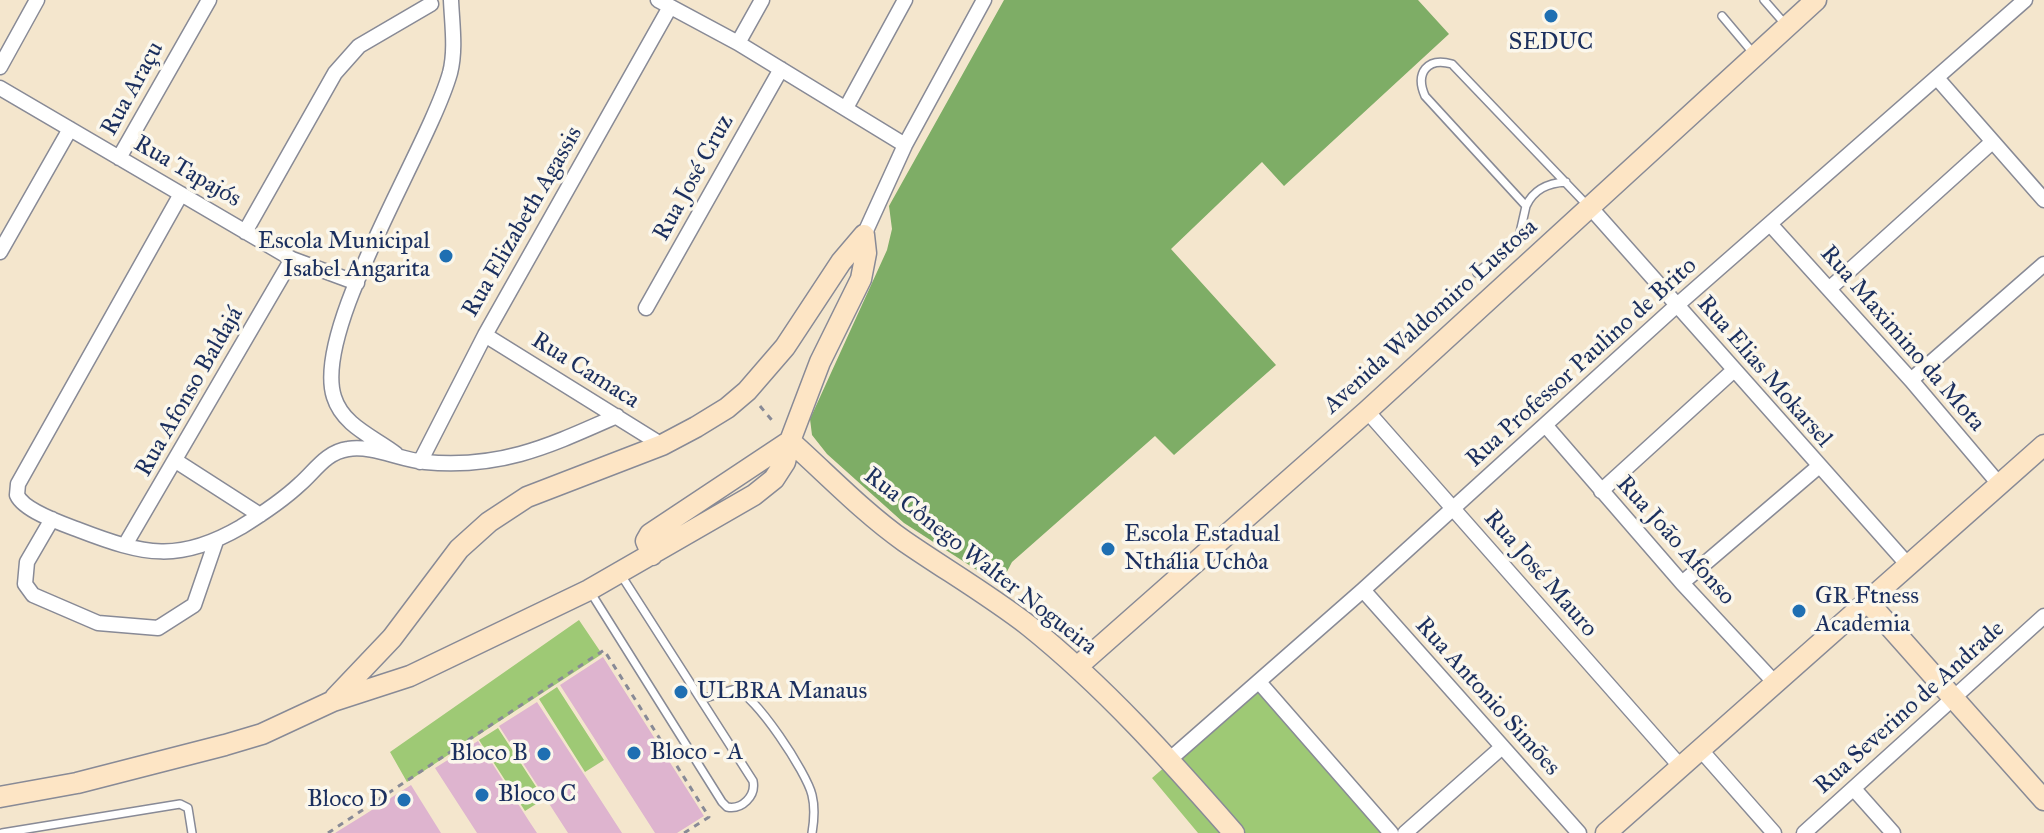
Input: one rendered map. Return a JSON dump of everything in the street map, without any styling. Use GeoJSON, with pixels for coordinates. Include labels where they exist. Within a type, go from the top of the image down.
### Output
{"type":"FeatureCollection","features":[{"type":"Feature","properties":{"kind":"street"},"geometry":{"type":"LineString","coordinates":[[0,67],[37,0]]}},
{"type":"Feature","properties":{"kind":"street","name":"Rua Araçu"},"geometry":{"type":"LineString","coordinates":[[119,158],[209,0]]}},
{"type":"Feature","properties":{"kind":"street"},"geometry":{"type":"LineString","coordinates":[[399,457],[348,422],[334,397],[331,367],[334,347],[357,283],[431,124],[451,71],[451,0]]}},
{"type":"Feature","properties":{"kind":"street"},"geometry":{"type":"LineString","coordinates":[[738,43],[762,0]]}},
{"type":"Feature","properties":{"kind":"street"},"geometry":{"type":"LineString","coordinates":[[846,108],[905,0]]}},
{"type":"Feature","properties":{"kind":"street"},"geometry":{"type":"LineString","coordinates":[[333,701],[392,638],[459,549],[489,522],[539,492],[662,445],[727,408],[747,391],[785,347],[841,262],[864,235],[905,145],[984,0]]}},
{"type":"Feature","properties":{"kind":"street","name":"Avenida Waldomiro Lustosa"},"geometry":{"type":"LineString","coordinates":[[1077,667],[1367,411],[1816,0]]}},
{"type":"Feature","properties":{"kind":"street","name":"Rua Professor Paulino de Brito"},"geometry":{"type":"LineString","coordinates":[[1169,760],[1363,590],[1676,306],[2025,0]]}},
{"type":"Feature","properties":{"kind":"street"},"geometry":{"type":"LineString","coordinates":[[245,232],[317,101],[341,66],[359,46],[431,1]]}},
{"type":"Feature","properties":{"kind":"street"},"geometry":{"type":"LineString","coordinates":[[664,3],[738,43],[905,145]]}},
{"type":"Feature","properties":{"kind":"street","name":"Rua Elizabeth Agassis"},"geometry":{"type":"LineString","coordinates":[[420,462],[664,3]]}},
{"type":"Feature","properties":{"kind":"street","name":"Rua José Cruz"},"geometry":{"type":"LineString","coordinates":[[646,308],[781,69]]}},
{"type":"Feature","properties":{"kind":"street"},"geometry":{"type":"LineString","coordinates":[[1937,78],[2044,200]]}},
{"type":"Feature","properties":{"kind":"street","name":"Rua Tapajós"},"geometry":{"type":"LineString","coordinates":[[0,88],[292,259],[357,283]]}},
{"type":"Feature","properties":{"kind":"street"},"geometry":{"type":"LineString","coordinates":[[0,252],[70,129]]}},
{"type":"Feature","properties":{"kind":"street"},"geometry":{"type":"LineString","coordinates":[[1829,289],[1991,143]]}},
{"type":"Feature","properties":{"kind":"street"},"geometry":{"type":"LineString","coordinates":[[181,194],[18,484],[17,495],[26,506],[52,519],[125,545],[169,552],[195,549],[216,541],[260,515],[297,487],[320,463],[338,452],[353,448],[420,462],[461,465],[507,459],[565,439],[617,416]]}},
{"type":"Feature","properties":{"kind":"street","name":"Rua Elias Mokarsel"},"geometry":{"type":"LineString","coordinates":[[1590,207],[1908,565]]}},
{"type":"Feature","properties":{"kind":"street","name":"Rua Maximino da Mota"},"geometry":{"type":"LineString","coordinates":[[1770,224],[1911,380],[1999,484]]}},
{"type":"Feature","properties":{"kind":"street"},"geometry":{"type":"LineString","coordinates":[[0,797],[77,783],[225,745],[262,734],[333,701],[410,676],[589,590],[754,495],[774,479],[785,462],[820,362],[861,279],[866,253],[864,235]]}},
{"type":"Feature","properties":{"kind":"street","name":"Rua Afonso Baldajá"},"geometry":{"type":"LineString","coordinates":[[125,545],[292,259]]}},
{"type":"Feature","properties":{"kind":"street"},"geometry":{"type":"LineString","coordinates":[[1911,380],[2044,264]]}},
{"type":"Feature","properties":{"kind":"street","name":"Rua Camaca"},"geometry":{"type":"LineString","coordinates":[[485,335],[662,445]]}},
{"type":"Feature","properties":{"kind":"street"},"geometry":{"type":"LineString","coordinates":[[1601,491],[1734,370]]}},
{"type":"Feature","properties":{"kind":"street","name":"Rua José Mauro"},"geometry":{"type":"LineString","coordinates":[[1367,411],[1680,766]]}},
{"type":"Feature","properties":{"kind":"street","name":"Rua João Afonso"},"geometry":{"type":"LineString","coordinates":[[1546,426],[1682,583],[1775,683]]}},
{"type":"Feature","properties":{"kind":"street","name":"Rua Cônego Walter Nogueira"},"geometry":{"type":"LineString","coordinates":[[790,441],[872,516],[982,591],[1077,667],[1169,760],[1234,833]]}},
{"type":"Feature","properties":{"kind":"street"},"geometry":{"type":"LineString","coordinates":[[1612,831],[1680,766],[2044,445]]}},
{"type":"Feature","properties":{"kind":"street"},"geometry":{"type":"LineString","coordinates":[[176,461],[260,515]]}},
{"type":"Feature","properties":{"kind":"street"},"geometry":{"type":"LineString","coordinates":[[1682,583],[1818,467]]}},
{"type":"Feature","properties":{"kind":"street"},"geometry":{"type":"LineString","coordinates":[[52,519],[27,562],[25,584],[33,595],[98,623],[158,628],[194,605],[216,541]]}},
{"type":"Feature","properties":{"kind":"street","name":"Rua Antonio Simões"},"geometry":{"type":"LineString","coordinates":[[1363,590],[1579,833]]}},
{"type":"Feature","properties":{"kind":"street"},"geometry":{"type":"LineString","coordinates":[[1868,602],[2044,800]]}},
{"type":"Feature","properties":{"kind":"street","name":"Rua Severino de Andrade"},"geometry":{"type":"LineString","coordinates":[[1804,833],[2044,616]]}},
{"type":"Feature","properties":{"kind":"street"},"geometry":{"type":"LineString","coordinates":[[1259,682],[1391,833]]}},
{"type":"Feature","properties":{"kind":"street"},"geometry":{"type":"LineString","coordinates":[[1405,833],[1501,748]]}},
{"type":"Feature","properties":{"kind":"street"},"geometry":{"type":"LineString","coordinates":[[1700,749],[1774,833]]}},
{"type":"Feature","properties":{"kind":"street"},"geometry":{"type":"LineString","coordinates":[[1854,789],[1893,833]]}},
{"type":"Feature","properties":{"kind":"lane"},"geometry":{"type":"LineString","coordinates":[[1764,0],[1787,26]]}},
{"type":"Feature","properties":{"kind":"lane"},"geometry":{"type":"LineString","coordinates":[[1722,16],[1755,55]]}},
{"type":"Feature","properties":{"kind":"lane"},"geometry":{"type":"LineString","coordinates":[[1526,206],[1425,96],[1420,85],[1422,73],[1429,65],[1441,61],[1452,64],[1590,207]]}},
{"type":"Feature","properties":{"kind":"lane"},"geometry":{"type":"LineString","coordinates":[[1477,273],[1519,237],[1531,197],[1554,183],[1566,182]]}},
{"type":"Feature","properties":{"kind":"lane"},"geometry":{"type":"LineString","coordinates":[[589,590],[722,802],[727,807],[736,807],[751,798],[753,781],[620,573]]}},
{"type":"Feature","properties":{"kind":"lane"},"geometry":{"type":"LineString","coordinates":[[702,699],[735,689],[749,696],[802,770],[812,794],[812,833]]}},
{"type":"Feature","properties":{"kind":"lane"},"geometry":{"type":"LineString","coordinates":[[2,833],[180,804],[188,808],[192,833]]}},
{"type":"Feature","properties":{"kind":"path"},"geometry":{"type":"LineString","coordinates":[[747,391],[790,441]]}},
{"type":"Feature","properties":{"kind":"path"},"geometry":{"type":"LineString","coordinates":[[328,833],[604,650],[709,817],[684,833]]}},
{"type":"Feature","properties":{"kind":"green space"},"geometry":{"type":"Polygon","coordinates":[[[1004,0],[1418,0],[1449,34],[1284,186],[1262,162],[1171,249],[1276,365],[1174,455],[1155,436],[1012,562],[1000,585],[904,523],[827,454],[812,435],[810,419],[887,250],[892,229],[889,206],[1004,0]]]}},
{"type":"Feature","properties":{"kind":"green space"},"geometry":{"type":"Polygon","coordinates":[[[579,620],[602,654],[407,782],[390,752],[579,620]]]}},
{"type":"Feature","properties":{"kind":"green space"},"geometry":{"type":"Polygon","coordinates":[[[557,687],[604,760],[585,772],[539,699],[557,687]]]}},
{"type":"Feature","properties":{"kind":"green space"},"geometry":{"type":"Polygon","coordinates":[[[1258,687],[1384,833],[1198,833],[1152,778],[1258,687]]]}},
{"type":"Feature","properties":{"kind":"green space"},"geometry":{"type":"Polygon","coordinates":[[[498,728],[544,799],[525,811],[479,740],[498,728]]]}},
{"type":"Feature","properties":{"kind":"building","name":"Bloco - A"},"geometry":{"type":"Polygon","coordinates":[[[603,657],[704,816],[677,833],[655,833],[560,685],[603,657]]]}},
{"type":"Feature","properties":{"kind":"building","name":"Bloco B"},"geometry":{"type":"Polygon","coordinates":[[[537,702],[622,833],[568,833],[499,726],[537,702]]]}},
{"type":"Feature","properties":{"kind":"building","name":"Bloco C"},"geometry":{"type":"Polygon","coordinates":[[[478,741],[537,833],[477,833],[435,768],[478,741]]]}},
{"type":"Feature","properties":{"kind":"building","name":"Bloco D"},"geometry":{"type":"Polygon","coordinates":[[[411,785],[441,833],[335,833],[364,815],[411,785]]]}},
{"type":"Feature","properties":{"kind":"place","name":"SEDUC"},"geometry":{"type":"Point","coordinates":[1551,16]}},
{"type":"Feature","properties":{"kind":"place","name":"Escola Municipal Isabel Angarita"},"geometry":{"type":"Point","coordinates":[446,256]}},
{"type":"Feature","properties":{"kind":"place","name":"Escola Estadual Nthália Uchôa"},"geometry":{"type":"Point","coordinates":[1108,549]}},
{"type":"Feature","properties":{"kind":"place","name":"GR Ftness Academia"},"geometry":{"type":"Point","coordinates":[1799,611]}},
{"type":"Feature","properties":{"kind":"place","name":"ULBRA Manaus"},"geometry":{"type":"Point","coordinates":[681,692]}},
{"type":"Feature","properties":{"kind":"place","name":"Bloco - A"},"geometry":{"type":"Point","coordinates":[634,753]}},
{"type":"Feature","properties":{"kind":"place","name":"Bloco B"},"geometry":{"type":"Point","coordinates":[544,754]}},
{"type":"Feature","properties":{"kind":"place","name":"Bloco C"},"geometry":{"type":"Point","coordinates":[482,795]}},
{"type":"Feature","properties":{"kind":"place","name":"Bloco D"},"geometry":{"type":"Point","coordinates":[404,800]}}]}
